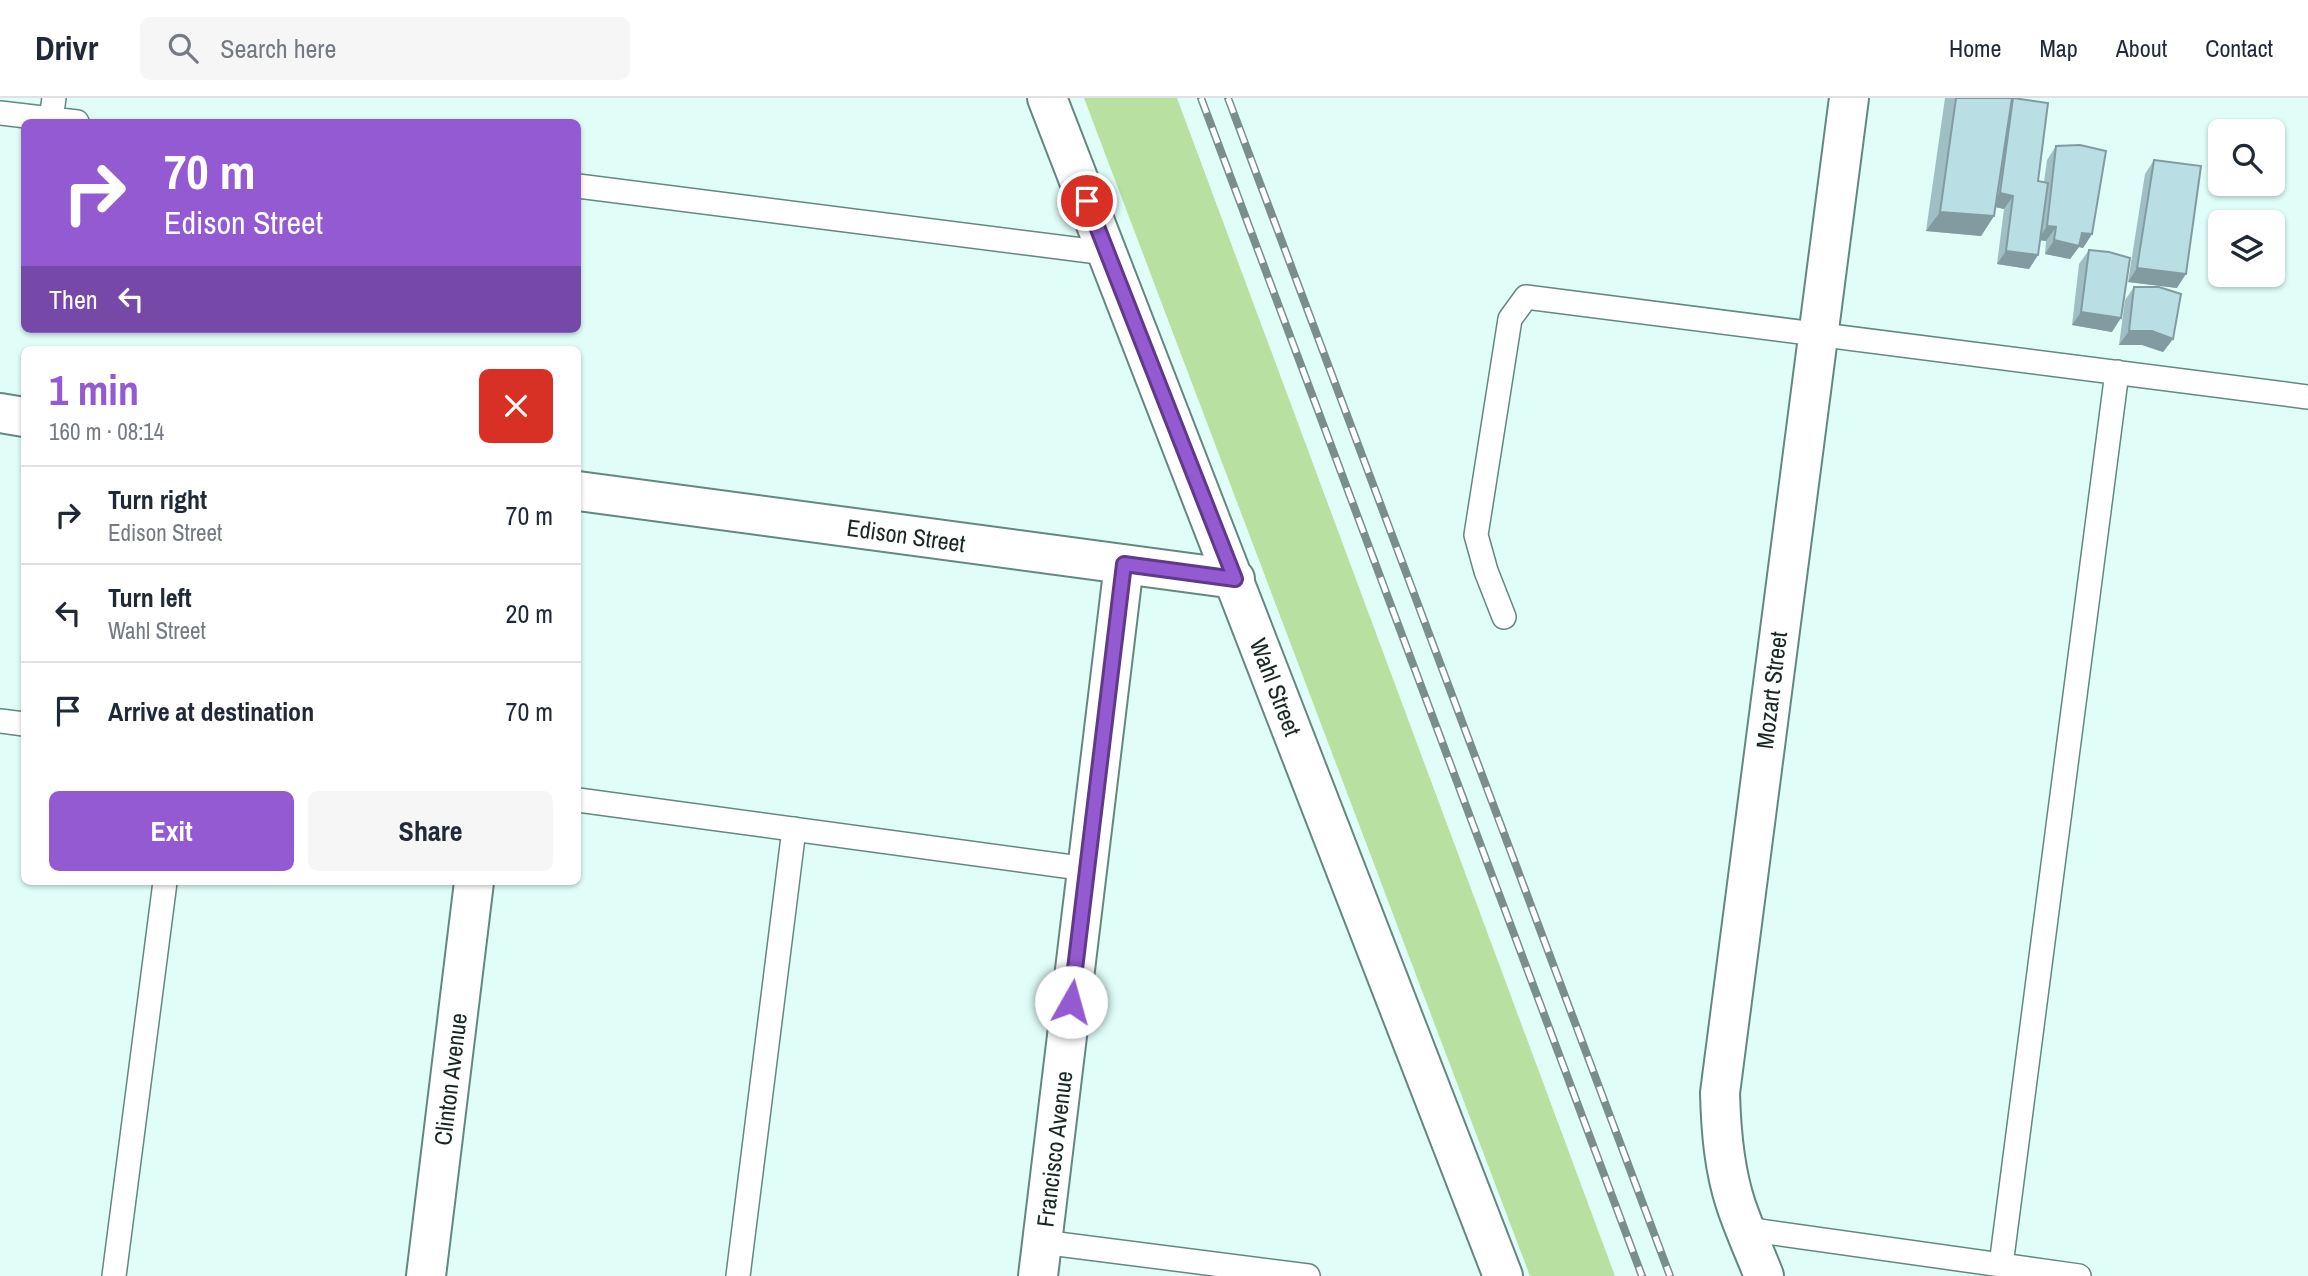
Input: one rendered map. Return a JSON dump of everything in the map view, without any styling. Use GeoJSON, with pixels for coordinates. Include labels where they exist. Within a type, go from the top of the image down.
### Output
{"type":"FeatureCollection","features":[{"type":"Feature","properties":{"kind":"street","name":"Wahl Street"},"geometry":{"type":"LineString","coordinates":[[1047,98],[1503,1276]]}},
{"type":"Feature","properties":{"kind":"street","name":"Mozart Street"},"geometry":{"type":"LineString","coordinates":[[1764,1276],[1736,1205],[1721,1130],[1720,1093],[1849,98]]}},
{"type":"Feature","properties":{"kind":"street"},"geometry":{"type":"LineString","coordinates":[[0,413],[21,416]]}},
{"type":"Feature","properties":{"kind":"street","name":"Edison Street"},"geometry":{"type":"LineString","coordinates":[[581,491],[1235,579]]}},
{"type":"Feature","properties":{"kind":"street","name":"Francisco Avenue"},"geometry":{"type":"LineString","coordinates":[[1040,1259],[1124,564]]}},
{"type":"Feature","properties":{"kind":"street","name":"Clinton Avenue"},"geometry":{"type":"LineString","coordinates":[[426,1276],[474,885]]}},
{"type":"Feature","properties":{"kind":"lane"},"geometry":{"type":"LineString","coordinates":[[0,113],[53,109],[71,119]]}},
{"type":"Feature","properties":{"kind":"lane"},"geometry":{"type":"LineString","coordinates":[[581,186],[1106,253]]}},
{"type":"Feature","properties":{"kind":"lane"},"geometry":{"type":"LineString","coordinates":[[1504,617],[1476,536],[1510,319],[1526,297],[2308,397]]}},
{"type":"Feature","properties":{"kind":"lane"},"geometry":{"type":"LineString","coordinates":[[2001,1265],[2117,372]]}},
{"type":"Feature","properties":{"kind":"lane"},"geometry":{"type":"LineString","coordinates":[[0,721],[21,724]]}},
{"type":"Feature","properties":{"kind":"lane"},"geometry":{"type":"LineString","coordinates":[[581,800],[1087,869]]}},
{"type":"Feature","properties":{"kind":"lane"},"geometry":{"type":"LineString","coordinates":[[738,1276],[794,829]]}},
{"type":"Feature","properties":{"kind":"lane"},"geometry":{"type":"LineString","coordinates":[[114,1276],[165,885]]}},
{"type":"Feature","properties":{"kind":"lane"},"geometry":{"type":"LineString","coordinates":[[1746,1229],[2080,1276]]}},
{"type":"Feature","properties":{"kind":"lane"},"geometry":{"type":"LineString","coordinates":[[1040,1259],[1308,1276]]}},
{"type":"Feature","properties":{"kind":"green space"},"geometry":{"type":"Polygon","coordinates":[[[1084,98],[1177,98],[1615,1276],[1530,1276],[1084,98]]]}},
{"type":"Feature","properties":{"kind":"building"},"geometry":{"type":"Polygon","coordinates":[[[1956,98],[2012,98],[1994,216],[1940,212],[1956,98]]]}},
{"type":"Feature","properties":{"kind":"building"},"geometry":{"type":"Polygon","coordinates":[[[2013,98],[2048,103],[2038,181],[2048,183],[2038,255],[2006,251],[2013,196],[2000,193],[2013,98]]]}},
{"type":"Feature","properties":{"kind":"building"},"geometry":{"type":"Polygon","coordinates":[[[2080,145],[2106,151],[2092,234],[2082,233],[2079,246],[2054,240],[2056,227],[2047,226],[2056,146],[2080,145]]]}},
{"type":"Feature","properties":{"kind":"building"},"geometry":{"type":"Polygon","coordinates":[[[2154,160],[2201,166],[2186,274],[2137,268],[2154,160]]]}},
{"type":"Feature","properties":{"kind":"building"},"geometry":{"type":"Polygon","coordinates":[[[2089,250],[2130,258],[2121,318],[2081,312],[2089,250]]]}},
{"type":"Feature","properties":{"kind":"building"},"geometry":{"type":"Polygon","coordinates":[[[2134,287],[2159,287],[2181,294],[2173,339],[2152,331],[2129,331],[2134,287]]]}},
{"type":"Feature","properties":{"kind":"railway"},"geometry":{"type":"LineString","coordinates":[[1201,98],[1642,1276]]}},
{"type":"Feature","properties":{"kind":"railway"},"geometry":{"type":"LineString","coordinates":[[1228,98],[1670,1276]]}},
{"type":"Feature","properties":{"kind":"route"},"geometry":{"type":"LineString","coordinates":[[1071,1002],[1124,564],[1235,579],[1087,201]]}}]}
